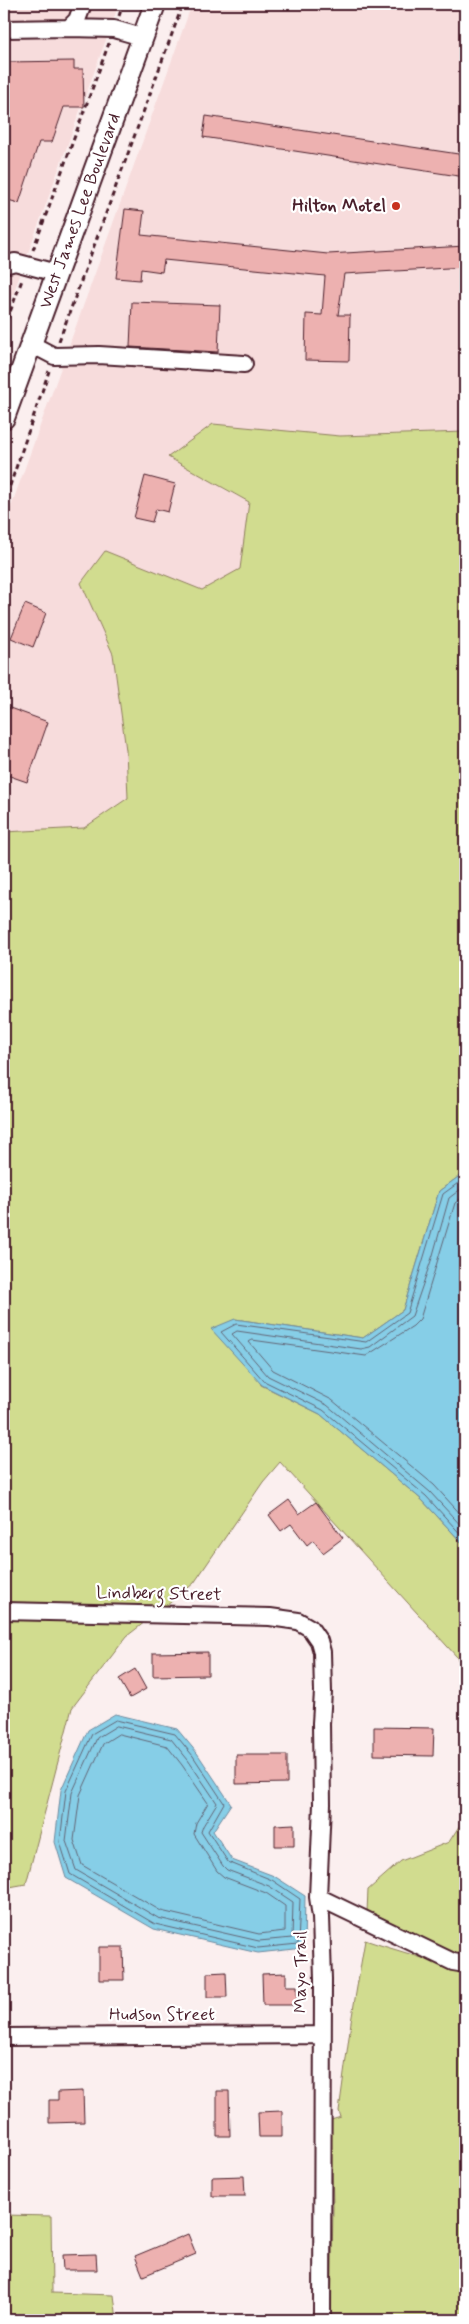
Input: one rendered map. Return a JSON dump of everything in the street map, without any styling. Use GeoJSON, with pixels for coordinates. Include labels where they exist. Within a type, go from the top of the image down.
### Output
{"type":"FeatureCollection","features":[{"type":"Feature","properties":{"kind":"main road","name":"West James Lee Boulevard"},"geometry":{"type":"LineString","coordinates":[[4,418],[155,4]]}},
{"type":"Feature","properties":{"kind":"street"},"geometry":{"type":"LineString","coordinates":[[69,28],[77,20],[83,4]]}},
{"type":"Feature","properties":{"kind":"street"},"geometry":{"type":"LineString","coordinates":[[4,29],[114,28],[142,37]]}},
{"type":"Feature","properties":{"kind":"street"},"geometry":{"type":"LineString","coordinates":[[4,265],[15,262],[56,272]]}},
{"type":"Feature","properties":{"kind":"street"},"geometry":{"type":"LineString","coordinates":[[31,344],[54,356],[99,355],[244,364]]}},
{"type":"Feature","properties":{"kind":"street","name":"Lindberg Street"},"geometry":{"type":"LineString","coordinates":[[4,1611],[270,1618],[298,1621],[310,1628]]}},
{"type":"Feature","properties":{"kind":"street","name":"Mayo Trail"},"geometry":{"type":"LineString","coordinates":[[310,1628],[318,1640],[322,1652],[324,1692],[321,1723],[322,1804],[318,1897],[322,1917],[322,2320]]}},
{"type":"Feature","properties":{"kind":"street"},"geometry":{"type":"LineString","coordinates":[[318,1897],[453,1962],[465,1964]]}},
{"type":"Feature","properties":{"kind":"street","name":"Hudson Street"},"geometry":{"type":"LineString","coordinates":[[4,2037],[321,2035]]}},
{"type":"Feature","properties":{"kind":"path"},"geometry":{"type":"LineString","coordinates":[[4,328],[123,4]]}},
{"type":"Feature","properties":{"kind":"path"},"geometry":{"type":"LineString","coordinates":[[4,503],[54,356],[183,4]]}},
{"type":"Feature","properties":{"kind":"shaded area"},"geometry":{"type":"Polygon","coordinates":[[[4,4],[119,4],[4,319],[4,4]]]}},
{"type":"Feature","properties":{"kind":"shaded area"},"geometry":{"type":"Polygon","coordinates":[[[192,4],[465,4],[465,432],[340,436],[222,488],[249,502],[240,570],[202,590],[161,575],[82,583],[113,654],[126,750],[128,798],[84,828],[4,832],[4,526],[192,4]]]}},
{"type":"Feature","properties":{"kind":"green space"},"geometry":{"type":"Polygon","coordinates":[[[213,424],[340,436],[465,432],[465,1172],[439,1191],[403,1310],[363,1338],[235,1319],[261,1385],[320,1414],[422,1500],[465,1546],[465,1675],[457,1657],[280,1462],[263,1482],[194,1583],[166,1606],[4,1603],[4,832],[84,828],[128,798],[126,750],[113,654],[81,583],[105,551],[202,590],[240,569],[249,502],[168,457],[213,424]]]}},
{"type":"Feature","properties":{"kind":"green space"},"geometry":{"type":"Polygon","coordinates":[[[4,1619],[145,1622],[127,1636],[72,1708],[26,1884],[4,1888],[4,1619]]]}},
{"type":"Feature","properties":{"kind":"green space"},"geometry":{"type":"Polygon","coordinates":[[[465,1817],[465,1956],[456,1955],[367,1912],[368,1890],[401,1861],[449,1842],[465,1817]]]}},
{"type":"Feature","properties":{"kind":"green space"},"geometry":{"type":"Polygon","coordinates":[[[365,1940],[465,1972],[465,2320],[331,2320],[333,2207],[331,2120],[341,2117],[339,2111],[351,2022],[365,1940]]]}},
{"type":"Feature","properties":{"kind":"green space"},"geometry":{"type":"Polygon","coordinates":[[[4,2215],[51,2216],[52,2293],[114,2295],[117,2320],[4,2320],[4,2215]]]}},
{"type":"Feature","properties":{"kind":"water"},"geometry":{"type":"Polygon","coordinates":[[[465,1172],[465,1546],[422,1500],[320,1414],[262,1385],[211,1329],[235,1319],[363,1338],[403,1310],[439,1191],[465,1172]]]}},
{"type":"Feature","properties":{"kind":"water"},"geometry":{"type":"Polygon","coordinates":[[[115,1714],[177,1729],[197,1753],[231,1804],[213,1831],[232,1860],[274,1876],[305,1896],[304,1948],[258,1953],[154,1929],[66,1878],[55,1842],[61,1790],[88,1730],[115,1714]]]}},
{"type":"Feature","properties":{"kind":"building"},"geometry":{"type":"Polygon","coordinates":[[[74,61],[74,69],[83,69],[84,107],[64,107],[52,142],[39,142],[19,203],[4,199],[4,62],[74,61]]]}},
{"type":"Feature","properties":{"kind":"building"},"geometry":{"type":"Polygon","coordinates":[[[206,116],[465,155],[465,177],[203,137],[206,116]]]}},
{"type":"Feature","properties":{"kind":"building"},"geometry":{"type":"Polygon","coordinates":[[[125,209],[144,211],[141,235],[328,254],[465,246],[465,267],[344,274],[338,315],[350,315],[349,361],[305,360],[306,314],[322,315],[325,276],[164,260],[162,272],[141,269],[140,280],[116,278],[125,209]]]}},
{"type":"Feature","properties":{"kind":"building"},"geometry":{"type":"Polygon","coordinates":[[[132,302],[220,305],[218,352],[130,347],[132,302]]]}},
{"type":"Feature","properties":{"kind":"building"},"geometry":{"type":"Polygon","coordinates":[[[145,476],[175,484],[168,512],[156,509],[152,522],[134,518],[145,476]]]}},
{"type":"Feature","properties":{"kind":"building"},"geometry":{"type":"Polygon","coordinates":[[[25,604],[46,613],[33,647],[11,638],[25,604]]]}},
{"type":"Feature","properties":{"kind":"building"},"geometry":{"type":"Polygon","coordinates":[[[7,707],[48,722],[27,782],[4,774],[4,716],[7,707]]]}},
{"type":"Feature","properties":{"kind":"building"},"geometry":{"type":"Polygon","coordinates":[[[289,1500],[299,1514],[316,1502],[343,1538],[323,1553],[313,1540],[307,1545],[291,1524],[281,1531],[269,1515],[289,1500]]]}},
{"type":"Feature","properties":{"kind":"building"},"geometry":{"type":"Polygon","coordinates":[[[208,1652],[208,1675],[153,1676],[153,1653],[208,1652]]]}},
{"type":"Feature","properties":{"kind":"building"},"geometry":{"type":"Polygon","coordinates":[[[135,1669],[146,1689],[130,1698],[119,1679],[135,1669]]]}},
{"type":"Feature","properties":{"kind":"building"},"geometry":{"type":"Polygon","coordinates":[[[374,1727],[434,1728],[433,1756],[374,1755],[374,1727]]]}},
{"type":"Feature","properties":{"kind":"building"},"geometry":{"type":"Polygon","coordinates":[[[236,1755],[287,1755],[287,1783],[236,1784],[236,1755]]]}},
{"type":"Feature","properties":{"kind":"building"},"geometry":{"type":"Polygon","coordinates":[[[294,1824],[294,1846],[275,1846],[275,1825],[294,1824]]]}},
{"type":"Feature","properties":{"kind":"building"},"geometry":{"type":"Polygon","coordinates":[[[99,1947],[123,1947],[124,1980],[99,1980],[99,1947]]]}},
{"type":"Feature","properties":{"kind":"building"},"geometry":{"type":"Polygon","coordinates":[[[226,1972],[227,1997],[207,1997],[207,1973],[226,1972]]]}},
{"type":"Feature","properties":{"kind":"building"},"geometry":{"type":"Polygon","coordinates":[[[286,1973],[286,1986],[297,1986],[297,2005],[263,2005],[262,1974],[286,1973]]]}},
{"type":"Feature","properties":{"kind":"building"},"geometry":{"type":"Polygon","coordinates":[[[83,2091],[84,2122],[49,2123],[49,2100],[58,2100],[58,2092],[83,2091]]]}},
{"type":"Feature","properties":{"kind":"building"},"geometry":{"type":"Polygon","coordinates":[[[217,2091],[229,2091],[230,2136],[217,2136],[217,2091]]]}},
{"type":"Feature","properties":{"kind":"building"},"geometry":{"type":"Polygon","coordinates":[[[282,2111],[282,2137],[259,2137],[258,2112],[282,2111]]]}},
{"type":"Feature","properties":{"kind":"building"},"geometry":{"type":"Polygon","coordinates":[[[244,2176],[245,2196],[212,2196],[212,2177],[244,2176]]]}},
{"type":"Feature","properties":{"kind":"building"},"geometry":{"type":"Polygon","coordinates":[[[188,2234],[196,2254],[143,2276],[135,2256],[188,2234]]]}},
{"type":"Feature","properties":{"kind":"building"},"geometry":{"type":"Polygon","coordinates":[[[96,2254],[97,2270],[63,2270],[62,2255],[96,2254]]]}},
{"type":"Feature","properties":{"kind":"place","name":"Hilton Motel"},"geometry":{"type":"Point","coordinates":[396,206]}}]}
